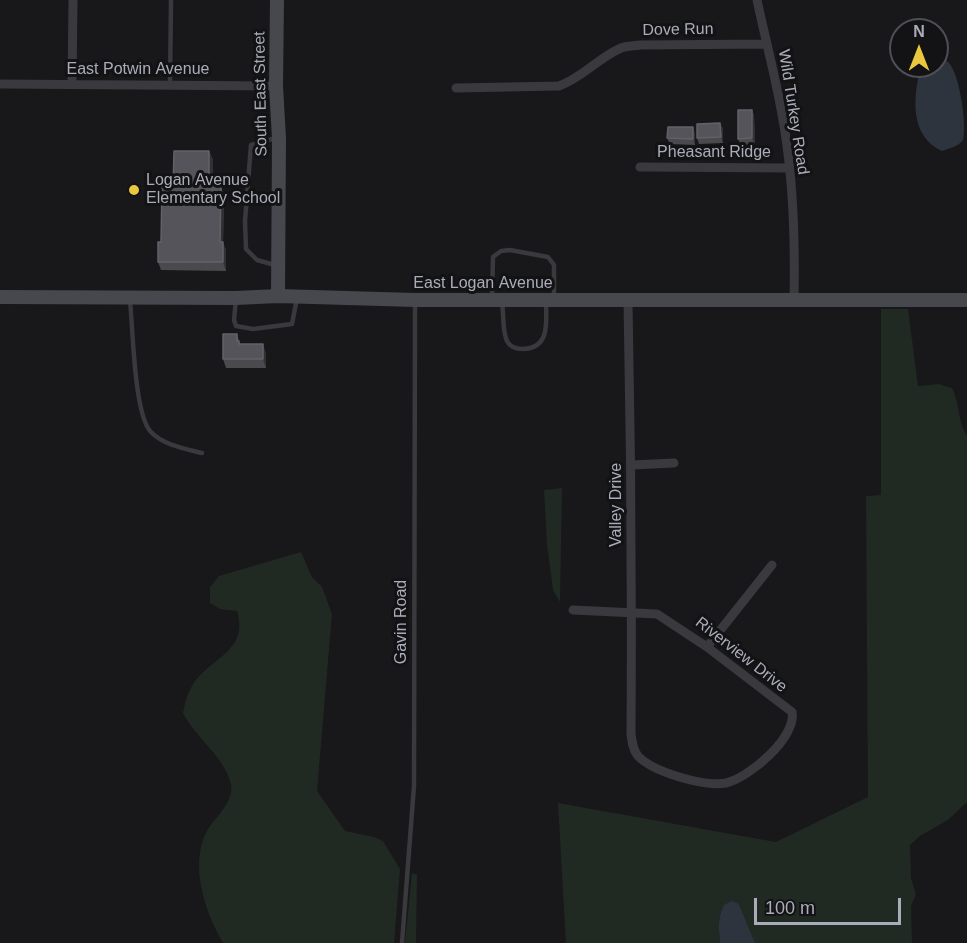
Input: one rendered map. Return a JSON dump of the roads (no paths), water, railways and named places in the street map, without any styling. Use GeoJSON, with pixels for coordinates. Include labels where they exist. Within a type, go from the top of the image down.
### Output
{"type":"FeatureCollection","features":[{"type":"Feature","properties":{"kind":"street"},"geometry":{"type":"LineString","coordinates":[[72,0],[72,84]]}},
{"type":"Feature","properties":{"kind":"street","name":"South East Street"},"geometry":{"type":"LineString","coordinates":[[277,0],[278,296]]}},
{"type":"Feature","properties":{"kind":"street","name":"Wild Turkey Road"},"geometry":{"type":"LineString","coordinates":[[757,0],[786,142],[795,266],[794,301]]}},
{"type":"Feature","properties":{"kind":"street","name":"Dove Run"},"geometry":{"type":"LineString","coordinates":[[456,88],[559,86],[572,81],[596,62],[622,48],[640,45],[767,44]]}},
{"type":"Feature","properties":{"kind":"street","name":"East Potwin Avenue"},"geometry":{"type":"LineString","coordinates":[[0,84],[276,86]]}},
{"type":"Feature","properties":{"kind":"street","name":"Pheasant Ridge"},"geometry":{"type":"LineString","coordinates":[[640,167],[789,168]]}},
{"type":"Feature","properties":{"kind":"street","name":"East Logan Avenue"},"geometry":{"type":"LineString","coordinates":[[0,297],[236,298],[278,296],[414,300],[628,301],[967,300]]}},
{"type":"Feature","properties":{"kind":"street","name":"Valley Drive"},"geometry":{"type":"LineString","coordinates":[[628,301],[632,465],[631,710]]}},
{"type":"Feature","properties":{"kind":"street"},"geometry":{"type":"LineString","coordinates":[[632,465],[675,464]]}},
{"type":"Feature","properties":{"kind":"street"},"geometry":{"type":"LineString","coordinates":[[707,647],[772,565]]}},
{"type":"Feature","properties":{"kind":"street","name":"Riverview Drive"},"geometry":{"type":"LineString","coordinates":[[573,610],[632,611],[657,614],[707,647],[792,712],[793,723],[778,747],[745,774],[726,783],[708,783],[656,768],[637,754],[632,743],[631,710]]}},
{"type":"Feature","properties":{"kind":"lane"},"geometry":{"type":"LineString","coordinates":[[170,85],[171,0]]}},
{"type":"Feature","properties":{"kind":"lane"},"geometry":{"type":"LineString","coordinates":[[278,265],[256,260],[246,249],[244,221],[251,145],[279,138]]}},
{"type":"Feature","properties":{"kind":"lane"},"geometry":{"type":"LineString","coordinates":[[510,250],[548,257],[554,265],[545,338],[540,345],[521,349],[513,347],[506,339],[497,300],[493,257],[501,251],[510,250]]}},
{"type":"Feature","properties":{"kind":"lane"},"geometry":{"type":"LineString","coordinates":[[130,298],[138,395],[146,426],[153,435],[180,447],[202,453]]}},
{"type":"Feature","properties":{"kind":"lane"},"geometry":{"type":"LineString","coordinates":[[236,298],[234,320],[236,327],[253,329],[292,324],[297,298]]}},
{"type":"Feature","properties":{"kind":"lane","name":"Gavin Road"},"geometry":{"type":"LineString","coordinates":[[402,943],[414,786],[414,300]]}},
{"type":"Feature","properties":{"kind":"place","name":"Logan Avenue Elementary School"},"geometry":{"type":"Point","coordinates":[134,190]}}]}
